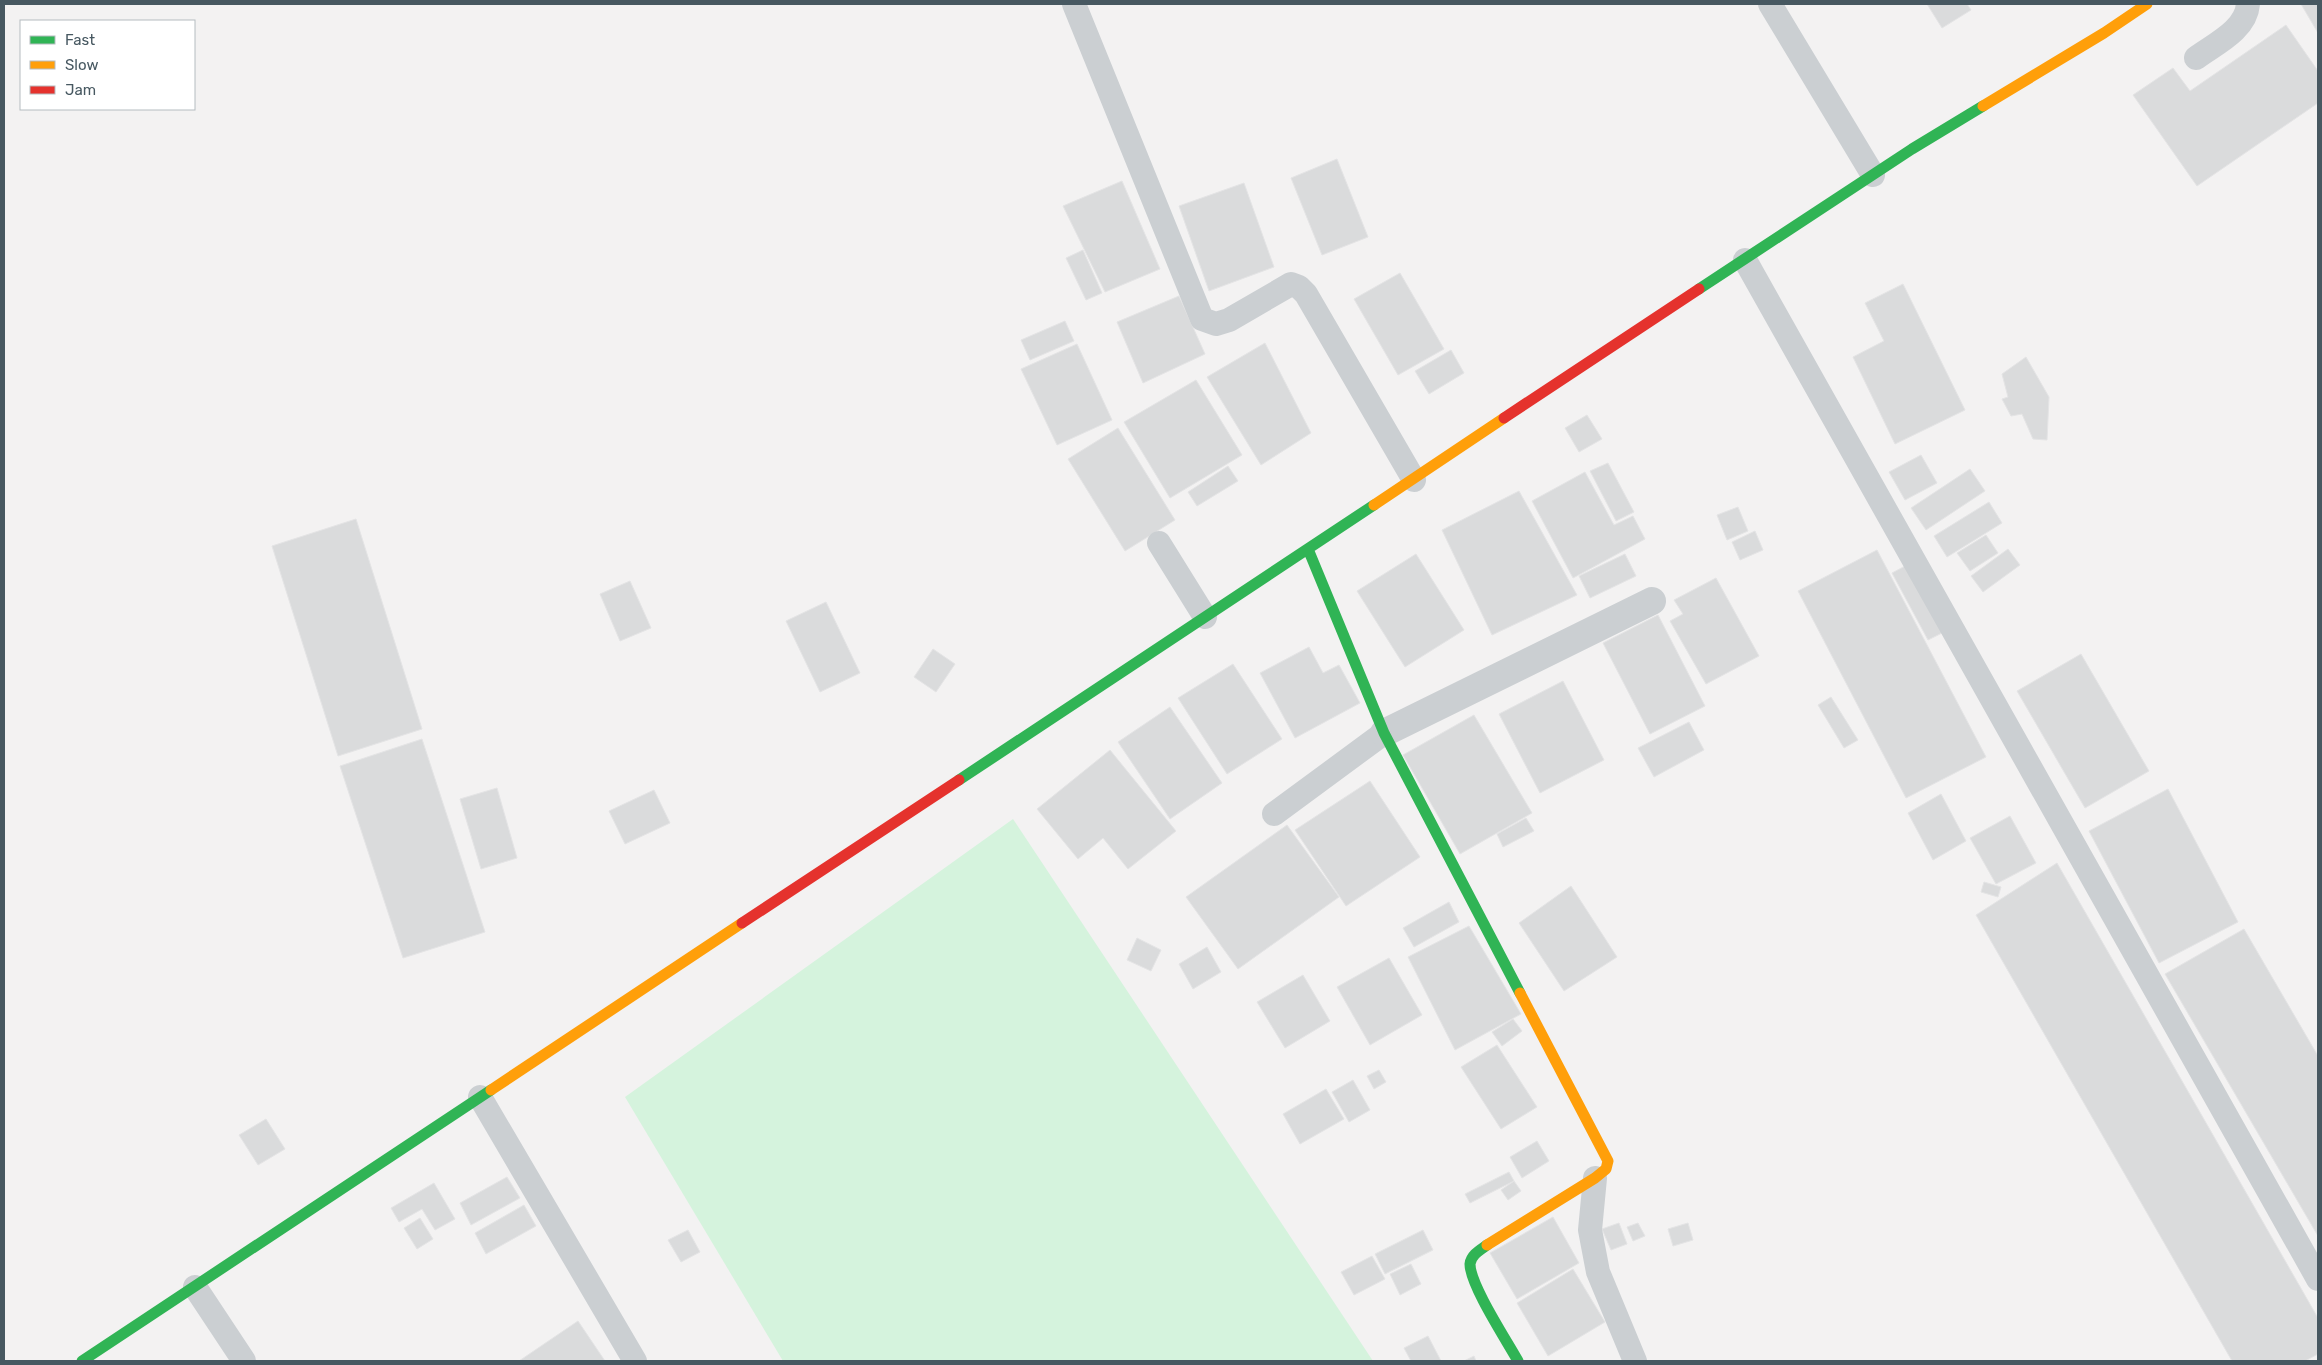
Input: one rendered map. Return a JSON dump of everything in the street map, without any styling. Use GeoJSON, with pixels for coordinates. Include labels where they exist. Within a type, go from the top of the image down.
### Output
{"type":"FeatureCollection","features":[{"type":"Feature","properties":{"kind":"street"},"geometry":{"type":"LineString","coordinates":[[82,1361],[1873,175],[2104,33],[2147,4]]}},
{"type":"Feature","properties":{"kind":"street"},"geometry":{"type":"LineString","coordinates":[[1308,550],[1384,733],[1608,1161],[1606,1169],[1595,1178],[1476,1252],[1470,1263],[1473,1280],[1518,1361]]}},
{"type":"Feature","properties":{"kind":"street"},"geometry":{"type":"LineString","coordinates":[[1384,733],[1652,601]]}},
{"type":"Feature","properties":{"kind":"lane"},"geometry":{"type":"LineString","coordinates":[[1074,4],[1202,319],[1216,324],[1229,320],[1291,284],[1299,287],[1306,294],[1414,480]]}},
{"type":"Feature","properties":{"kind":"lane"},"geometry":{"type":"LineString","coordinates":[[1770,4],[1873,175]]}},
{"type":"Feature","properties":{"kind":"lane"},"geometry":{"type":"LineString","coordinates":[[2196,58],[2237,28],[2247,14],[2248,4]]}},
{"type":"Feature","properties":{"kind":"lane"},"geometry":{"type":"LineString","coordinates":[[1745,260],[2318,1279]]}},
{"type":"Feature","properties":{"kind":"lane"},"geometry":{"type":"LineString","coordinates":[[1159,542],[1205,616]]}},
{"type":"Feature","properties":{"kind":"lane"},"geometry":{"type":"LineString","coordinates":[[1274,814],[1384,733]]}},
{"type":"Feature","properties":{"kind":"lane"},"geometry":{"type":"LineString","coordinates":[[480,1097],[635,1361]]}},
{"type":"Feature","properties":{"kind":"lane"},"geometry":{"type":"LineString","coordinates":[[1595,1178],[1590,1230],[1598,1272],[1635,1361]]}},
{"type":"Feature","properties":{"kind":"lane"},"geometry":{"type":"LineString","coordinates":[[194,1287],[244,1361]]}},
{"type":"Feature","properties":{"kind":"green space"},"geometry":{"type":"Polygon","coordinates":[[[1013,819],[1373,1361],[783,1361],[625,1097],[1013,819]]]}},
{"type":"Feature","properties":{"kind":"building"},"geometry":{"type":"Polygon","coordinates":[[[1927,4],[1967,4],[1971,10],[1942,28],[1927,4]]]}},
{"type":"Feature","properties":{"kind":"building"},"geometry":{"type":"Polygon","coordinates":[[[2301,4],[2318,4],[2318,33],[2301,4]]]}},
{"type":"Feature","properties":{"kind":"building"},"geometry":{"type":"Polygon","coordinates":[[[2286,25],[2318,71],[2318,103],[2197,186],[2133,95],[2173,68],[2190,91],[2286,25]]]}},
{"type":"Feature","properties":{"kind":"building"},"geometry":{"type":"Polygon","coordinates":[[[1337,159],[1368,237],[1322,255],[1291,178],[1337,159]]]}},
{"type":"Feature","properties":{"kind":"building"},"geometry":{"type":"Polygon","coordinates":[[[1122,181],[1160,269],[1105,292],[1063,206],[1122,181]]]}},
{"type":"Feature","properties":{"kind":"building"},"geometry":{"type":"Polygon","coordinates":[[[1244,183],[1274,267],[1209,291],[1179,206],[1244,183]]]}},
{"type":"Feature","properties":{"kind":"building"},"geometry":{"type":"Polygon","coordinates":[[[1083,250],[1102,293],[1086,300],[1066,258],[1083,250]]]}},
{"type":"Feature","properties":{"kind":"building"},"geometry":{"type":"Polygon","coordinates":[[[1400,273],[1444,349],[1398,375],[1354,299],[1400,273]]]}},
{"type":"Feature","properties":{"kind":"building"},"geometry":{"type":"Polygon","coordinates":[[[1903,284],[1965,410],[1895,444],[1853,357],[1884,341],[1865,303],[1903,284]]]}},
{"type":"Feature","properties":{"kind":"building"},"geometry":{"type":"Polygon","coordinates":[[[1179,296],[1205,354],[1143,383],[1117,322],[1179,296]]]}},
{"type":"Feature","properties":{"kind":"building"},"geometry":{"type":"Polygon","coordinates":[[[1065,321],[1074,341],[1030,360],[1021,340],[1065,321]]]}},
{"type":"Feature","properties":{"kind":"building"},"geometry":{"type":"Polygon","coordinates":[[[1265,343],[1311,433],[1261,465],[1207,377],[1265,343]]]}},
{"type":"Feature","properties":{"kind":"building"},"geometry":{"type":"Polygon","coordinates":[[[1077,344],[1112,420],[1057,445],[1021,369],[1077,344]]]}},
{"type":"Feature","properties":{"kind":"building"},"geometry":{"type":"Polygon","coordinates":[[[1451,350],[1464,373],[1429,394],[1415,371],[1451,350]]]}},
{"type":"Feature","properties":{"kind":"building"},"geometry":{"type":"Polygon","coordinates":[[[2026,357],[2049,397],[2047,440],[2033,439],[2022,414],[2011,416],[2002,399],[2008,397],[2002,374],[2026,357]]]}},
{"type":"Feature","properties":{"kind":"building"},"geometry":{"type":"Polygon","coordinates":[[[1196,380],[1242,455],[1170,498],[1124,422],[1196,380]]]}},
{"type":"Feature","properties":{"kind":"building"},"geometry":{"type":"Polygon","coordinates":[[[1587,415],[1602,439],[1579,452],[1565,428],[1587,415]]]}},
{"type":"Feature","properties":{"kind":"building"},"geometry":{"type":"Polygon","coordinates":[[[1118,428],[1175,520],[1125,551],[1068,459],[1118,428]]]}},
{"type":"Feature","properties":{"kind":"building"},"geometry":{"type":"Polygon","coordinates":[[[1921,455],[1937,483],[1905,500],[1889,472],[1921,455]]]}},
{"type":"Feature","properties":{"kind":"building"},"geometry":{"type":"Polygon","coordinates":[[[1608,463],[1634,512],[1616,521],[1590,471],[1608,463]]]}},
{"type":"Feature","properties":{"kind":"building"},"geometry":{"type":"Polygon","coordinates":[[[1228,466],[1238,481],[1197,506],[1188,492],[1228,466]]]}},
{"type":"Feature","properties":{"kind":"building"},"geometry":{"type":"Polygon","coordinates":[[[1970,469],[1985,491],[1926,530],[1911,508],[1970,469]]]}},
{"type":"Feature","properties":{"kind":"building"},"geometry":{"type":"Polygon","coordinates":[[[1585,472],[1614,525],[1633,516],[1645,539],[1573,578],[1532,501],[1585,472]]]}},
{"type":"Feature","properties":{"kind":"building"},"geometry":{"type":"Polygon","coordinates":[[[1519,491],[1577,595],[1492,635],[1442,530],[1519,491]]]}},
{"type":"Feature","properties":{"kind":"building"},"geometry":{"type":"Polygon","coordinates":[[[1989,502],[2002,523],[1947,557],[1934,536],[1989,502]]]}},
{"type":"Feature","properties":{"kind":"building"},"geometry":{"type":"Polygon","coordinates":[[[1738,507],[1748,531],[1727,540],[1717,515],[1738,507]]]}},
{"type":"Feature","properties":{"kind":"building"},"geometry":{"type":"Polygon","coordinates":[[[356,519],[422,729],[338,756],[272,546],[356,519]]]}},
{"type":"Feature","properties":{"kind":"building"},"geometry":{"type":"Polygon","coordinates":[[[1755,531],[1763,550],[1740,560],[1732,542],[1755,531]]]}},
{"type":"Feature","properties":{"kind":"building"},"geometry":{"type":"Polygon","coordinates":[[[1986,535],[1998,553],[1970,571],[1957,553],[1986,535]]]}},
{"type":"Feature","properties":{"kind":"building"},"geometry":{"type":"Polygon","coordinates":[[[2008,549],[2020,565],[1983,592],[1971,576],[2008,549]]]}},
{"type":"Feature","properties":{"kind":"building"},"geometry":{"type":"Polygon","coordinates":[[[1877,550],[1986,757],[1906,798],[1798,591],[1877,550]]]}},
{"type":"Feature","properties":{"kind":"building"},"geometry":{"type":"Polygon","coordinates":[[[1416,554],[1464,630],[1405,667],[1357,591],[1416,554]]]}},
{"type":"Feature","properties":{"kind":"building"},"geometry":{"type":"Polygon","coordinates":[[[1625,554],[1636,576],[1590,598],[1579,576],[1625,554]]]}},
{"type":"Feature","properties":{"kind":"building"},"geometry":{"type":"Polygon","coordinates":[[[1907,565],[1942,633],[1928,640],[1892,573],[1907,565]]]}},
{"type":"Feature","properties":{"kind":"building"},"geometry":{"type":"Polygon","coordinates":[[[1716,578],[1759,656],[1706,684],[1670,621],[1683,614],[1674,600],[1716,578]]]}},
{"type":"Feature","properties":{"kind":"building"},"geometry":{"type":"Polygon","coordinates":[[[630,581],[651,628],[620,641],[600,594],[630,581]]]}},
{"type":"Feature","properties":{"kind":"building"},"geometry":{"type":"Polygon","coordinates":[[[826,602],[860,673],[820,692],[786,621],[826,602]]]}},
{"type":"Feature","properties":{"kind":"building"},"geometry":{"type":"Polygon","coordinates":[[[1658,615],[1705,706],[1650,734],[1603,643],[1658,615]]]}},
{"type":"Feature","properties":{"kind":"building"},"geometry":{"type":"Polygon","coordinates":[[[1309,647],[1323,673],[1339,665],[1360,703],[1295,738],[1260,673],[1309,647]]]}},
{"type":"Feature","properties":{"kind":"building"},"geometry":{"type":"Polygon","coordinates":[[[933,649],[955,664],[936,692],[914,677],[933,649]]]}},
{"type":"Feature","properties":{"kind":"building"},"geometry":{"type":"Polygon","coordinates":[[[2081,654],[2149,771],[2085,808],[2017,691],[2081,654]]]}},
{"type":"Feature","properties":{"kind":"building"},"geometry":{"type":"Polygon","coordinates":[[[1233,664],[1282,739],[1227,774],[1178,698],[1233,664]]]}},
{"type":"Feature","properties":{"kind":"building"},"geometry":{"type":"Polygon","coordinates":[[[1563,681],[1604,760],[1540,793],[1499,714],[1563,681]]]}},
{"type":"Feature","properties":{"kind":"building"},"geometry":{"type":"Polygon","coordinates":[[[1831,697],[1858,740],[1844,748],[1818,705],[1831,697]]]}},
{"type":"Feature","properties":{"kind":"building"},"geometry":{"type":"Polygon","coordinates":[[[1170,707],[1222,783],[1170,819],[1118,742],[1170,707]]]}},
{"type":"Feature","properties":{"kind":"building"},"geometry":{"type":"Polygon","coordinates":[[[1474,715],[1532,813],[1460,854],[1403,755],[1474,715]]]}},
{"type":"Feature","properties":{"kind":"building"},"geometry":{"type":"Polygon","coordinates":[[[1689,722],[1704,750],[1654,777],[1638,748],[1689,722]]]}},
{"type":"Feature","properties":{"kind":"building"},"geometry":{"type":"Polygon","coordinates":[[[422,739],[485,932],[403,958],[340,766],[422,739]]]}},
{"type":"Feature","properties":{"kind":"building"},"geometry":{"type":"Polygon","coordinates":[[[1110,750],[1176,831],[1128,869],[1103,838],[1078,859],[1037,809],[1110,750]]]}},
{"type":"Feature","properties":{"kind":"building"},"geometry":{"type":"Polygon","coordinates":[[[1370,781],[1420,857],[1346,906],[1295,830],[1370,781]]]}},
{"type":"Feature","properties":{"kind":"building"},"geometry":{"type":"Polygon","coordinates":[[[497,788],[517,858],[481,869],[460,799],[497,788]]]}},
{"type":"Feature","properties":{"kind":"building"},"geometry":{"type":"Polygon","coordinates":[[[2168,789],[2238,922],[2159,963],[2089,831],[2168,789]]]}},
{"type":"Feature","properties":{"kind":"building"},"geometry":{"type":"Polygon","coordinates":[[[654,790],[670,823],[625,844],[609,811],[654,790]]]}},
{"type":"Feature","properties":{"kind":"building"},"geometry":{"type":"Polygon","coordinates":[[[1941,794],[1966,841],[1933,860],[1908,813],[1941,794]]]}},
{"type":"Feature","properties":{"kind":"building"},"geometry":{"type":"Polygon","coordinates":[[[2010,816],[2036,863],[1996,884],[1970,838],[2010,816]]]}},
{"type":"Feature","properties":{"kind":"building"},"geometry":{"type":"Polygon","coordinates":[[[1526,818],[1534,831],[1503,847],[1497,834],[1526,818]]]}},
{"type":"Feature","properties":{"kind":"building"},"geometry":{"type":"Polygon","coordinates":[[[1287,825],[1339,897],[1238,969],[1186,897],[1287,825]]]}},
{"type":"Feature","properties":{"kind":"building"},"geometry":{"type":"Polygon","coordinates":[[[2057,863],[2318,1318],[2318,1354],[2305,1361],[2232,1361],[1976,915],[2057,863]]]}},
{"type":"Feature","properties":{"kind":"building"},"geometry":{"type":"Polygon","coordinates":[[[1984,882],[2001,887],[1998,897],[1981,892],[1984,882]]]}},
{"type":"Feature","properties":{"kind":"building"},"geometry":{"type":"Polygon","coordinates":[[[1571,886],[1617,957],[1564,991],[1519,923],[1571,886]]]}},
{"type":"Feature","properties":{"kind":"building"},"geometry":{"type":"Polygon","coordinates":[[[1449,902],[1459,922],[1414,947],[1403,928],[1449,902]]]}},
{"type":"Feature","properties":{"kind":"building"},"geometry":{"type":"Polygon","coordinates":[[[1469,926],[1521,1014],[1455,1050],[1408,957],[1469,926]]]}},
{"type":"Feature","properties":{"kind":"building"},"geometry":{"type":"Polygon","coordinates":[[[2244,929],[2318,1056],[2318,1236],[2165,974],[2244,929]]]}},
{"type":"Feature","properties":{"kind":"building"},"geometry":{"type":"Polygon","coordinates":[[[1137,938],[1161,950],[1151,971],[1127,960],[1137,938]]]}},
{"type":"Feature","properties":{"kind":"building"},"geometry":{"type":"Polygon","coordinates":[[[1207,947],[1221,972],[1193,989],[1179,964],[1207,947]]]}},
{"type":"Feature","properties":{"kind":"building"},"geometry":{"type":"Polygon","coordinates":[[[1389,958],[1422,1015],[1370,1045],[1337,987],[1389,958]]]}},
{"type":"Feature","properties":{"kind":"building"},"geometry":{"type":"Polygon","coordinates":[[[1303,975],[1330,1021],[1285,1048],[1257,1002],[1303,975]]]}},
{"type":"Feature","properties":{"kind":"building"},"geometry":{"type":"Polygon","coordinates":[[[1513,1019],[1522,1031],[1502,1046],[1492,1032],[1513,1019]]]}},
{"type":"Feature","properties":{"kind":"building"},"geometry":{"type":"Polygon","coordinates":[[[1497,1045],[1537,1107],[1501,1129],[1461,1067],[1497,1045]]]}},
{"type":"Feature","properties":{"kind":"building"},"geometry":{"type":"Polygon","coordinates":[[[1379,1070],[1386,1082],[1374,1089],[1367,1076],[1379,1070]]]}},
{"type":"Feature","properties":{"kind":"building"},"geometry":{"type":"Polygon","coordinates":[[[1353,1080],[1370,1110],[1349,1122],[1332,1092],[1353,1080]]]}},
{"type":"Feature","properties":{"kind":"building"},"geometry":{"type":"Polygon","coordinates":[[[1326,1089],[1344,1119],[1300,1144],[1283,1114],[1326,1089]]]}},
{"type":"Feature","properties":{"kind":"building"},"geometry":{"type":"Polygon","coordinates":[[[266,1119],[285,1149],[258,1165],[239,1135],[266,1119]]]}},
{"type":"Feature","properties":{"kind":"building"},"geometry":{"type":"Polygon","coordinates":[[[1537,1141],[1549,1161],[1522,1178],[1510,1157],[1537,1141]]]}},
{"type":"Feature","properties":{"kind":"building"},"geometry":{"type":"Polygon","coordinates":[[[1509,1172],[1514,1181],[1470,1203],[1465,1194],[1509,1172]]]}},
{"type":"Feature","properties":{"kind":"building"},"geometry":{"type":"Polygon","coordinates":[[[507,1177],[520,1198],[471,1225],[460,1203],[507,1177]]]}},
{"type":"Feature","properties":{"kind":"building"},"geometry":{"type":"Polygon","coordinates":[[[1514,1181],[1521,1191],[1508,1200],[1501,1190],[1514,1181]]]}},
{"type":"Feature","properties":{"kind":"building"},"geometry":{"type":"Polygon","coordinates":[[[434,1183],[455,1219],[435,1230],[422,1209],[399,1222],[391,1208],[434,1183]]]}},
{"type":"Feature","properties":{"kind":"building"},"geometry":{"type":"Polygon","coordinates":[[[524,1205],[536,1226],[486,1254],[475,1233],[524,1205]]]}},
{"type":"Feature","properties":{"kind":"building"},"geometry":{"type":"Polygon","coordinates":[[[1553,1217],[1579,1263],[1517,1299],[1490,1253],[1553,1217]]]}},
{"type":"Feature","properties":{"kind":"building"},"geometry":{"type":"Polygon","coordinates":[[[420,1218],[433,1239],[417,1249],[404,1228],[420,1218]]]}},
{"type":"Feature","properties":{"kind":"building"},"geometry":{"type":"Polygon","coordinates":[[[1619,1223],[1627,1244],[1611,1250],[1602,1229],[1619,1223]]]}},
{"type":"Feature","properties":{"kind":"building"},"geometry":{"type":"Polygon","coordinates":[[[1638,1223],[1645,1236],[1633,1241],[1627,1227],[1638,1223]]]}},
{"type":"Feature","properties":{"kind":"building"},"geometry":{"type":"Polygon","coordinates":[[[1688,1223],[1693,1240],[1673,1246],[1668,1229],[1688,1223]]]}},
{"type":"Feature","properties":{"kind":"building"},"geometry":{"type":"Polygon","coordinates":[[[688,1230],[700,1252],[681,1262],[668,1240],[688,1230]]]}},
{"type":"Feature","properties":{"kind":"building"},"geometry":{"type":"Polygon","coordinates":[[[1423,1230],[1433,1250],[1385,1274],[1375,1254],[1423,1230]]]}},
{"type":"Feature","properties":{"kind":"building"},"geometry":{"type":"Polygon","coordinates":[[[1372,1256],[1385,1279],[1354,1295],[1341,1272],[1372,1256]]]}},
{"type":"Feature","properties":{"kind":"building"},"geometry":{"type":"Polygon","coordinates":[[[1411,1264],[1421,1284],[1400,1295],[1390,1274],[1411,1264]]]}},
{"type":"Feature","properties":{"kind":"building"},"geometry":{"type":"Polygon","coordinates":[[[1573,1269],[1605,1322],[1548,1356],[1517,1303],[1573,1269]]]}},
{"type":"Feature","properties":{"kind":"building"},"geometry":{"type":"Polygon","coordinates":[[[578,1321],[605,1361],[519,1361],[578,1321]]]}},
{"type":"Feature","properties":{"kind":"building"},"geometry":{"type":"Polygon","coordinates":[[[1428,1336],[1441,1361],[1411,1361],[1404,1348],[1428,1336]]]}},
{"type":"Feature","properties":{"kind":"building"},"geometry":{"type":"Polygon","coordinates":[[[1474,1356],[1476,1361],[1464,1361],[1474,1356]]]}},
{"type":"Feature","properties":{"kind":"traffic: fast"},"geometry":{"type":"LineString","coordinates":[[1699,289],[1912,149],[1983,106]]}},
{"type":"Feature","properties":{"kind":"traffic: fast"},"geometry":{"type":"LineString","coordinates":[[959,780],[1374,505]]}},
{"type":"Feature","properties":{"kind":"traffic: fast"},"geometry":{"type":"LineString","coordinates":[[1308,549],[1384,733],[1520,993]]}},
{"type":"Feature","properties":{"kind":"traffic: fast"},"geometry":{"type":"LineString","coordinates":[[82,1361],[491,1090]]}},
{"type":"Feature","properties":{"kind":"traffic: fast"},"geometry":{"type":"LineString","coordinates":[[1487,1245],[1472,1258],[1470,1264],[1472,1273],[1482,1299],[1518,1361]]}},
{"type":"Feature","properties":{"kind":"traffic: slow"},"geometry":{"type":"LineString","coordinates":[[1983,106],[2104,33],[2147,4]]}},
{"type":"Feature","properties":{"kind":"traffic: slow"},"geometry":{"type":"LineString","coordinates":[[1374,505],[1504,418]]}},
{"type":"Feature","properties":{"kind":"traffic: slow"},"geometry":{"type":"LineString","coordinates":[[491,1090],[742,923]]}},
{"type":"Feature","properties":{"kind":"traffic: slow"},"geometry":{"type":"LineString","coordinates":[[1487,1245],[1595,1178],[1606,1169],[1608,1161],[1520,993]]}},
{"type":"Feature","properties":{"kind":"traffic: jam"},"geometry":{"type":"LineString","coordinates":[[1504,418],[1699,289]]}},
{"type":"Feature","properties":{"kind":"traffic: jam"},"geometry":{"type":"LineString","coordinates":[[742,923],[959,780]]}}]}
